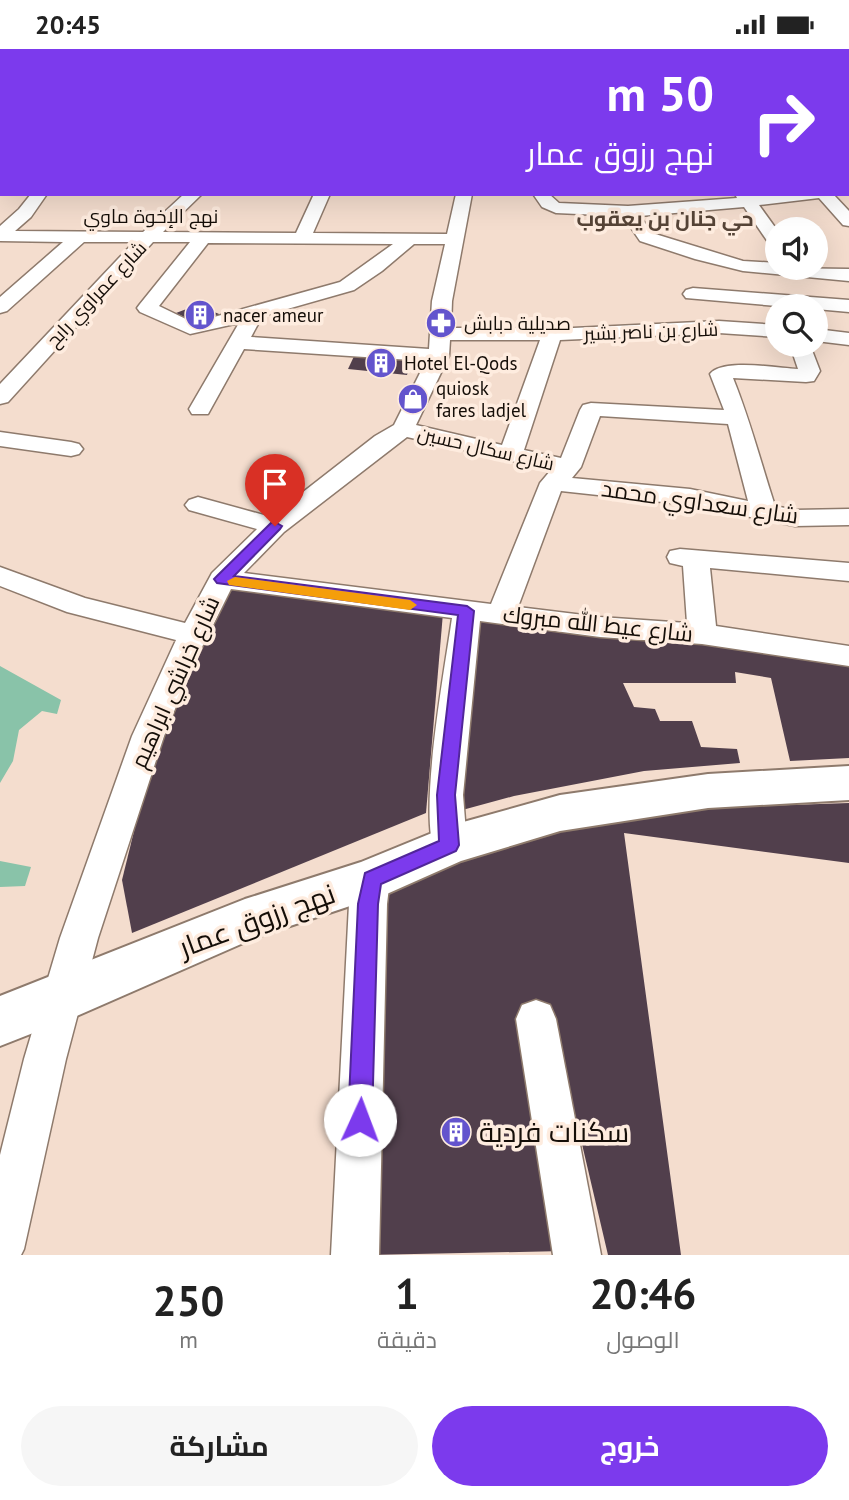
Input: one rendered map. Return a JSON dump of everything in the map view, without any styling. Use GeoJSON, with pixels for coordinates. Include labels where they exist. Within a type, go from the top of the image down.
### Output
{"type":"FeatureCollection","features":[{"type":"Feature","properties":{"kind":"main road","name":"نهج رزوق عمار"},"geometry":{"type":"LineString","coordinates":[[0,1021],[61,998],[245,919],[372,879],[449,845],[560,813],[708,791],[849,783]]}},
{"type":"Feature","properties":{"kind":"street"},"geometry":{"type":"LineString","coordinates":[[46,49],[54,49]]}},
{"type":"Feature","properties":{"kind":"street"},"geometry":{"type":"LineString","coordinates":[[0,235],[37,196]]}},
{"type":"Feature","properties":{"kind":"street","name":"شارع عمراوي رابح"},"geometry":{"type":"LineString","coordinates":[[0,397],[149,236],[192,196]]}},
{"type":"Feature","properties":{"kind":"street"},"geometry":{"type":"LineString","coordinates":[[302,238],[321,196]]}},
{"type":"Feature","properties":{"kind":"street"},"geometry":{"type":"LineString","coordinates":[[403,429],[440,345],[442,301],[464,196]]}},
{"type":"Feature","properties":{"kind":"street"},"geometry":{"type":"LineString","coordinates":[[542,196],[548,204],[556,208],[628,211],[705,207],[746,198],[780,196]]}},
{"type":"Feature","properties":{"kind":"street"},"geometry":{"type":"LineString","coordinates":[[826,196],[849,221]]}},
{"type":"Feature","properties":{"kind":"street"},"geometry":{"type":"LineString","coordinates":[[746,198],[765,225]]}},
{"type":"Feature","properties":{"kind":"street"},"geometry":{"type":"LineString","coordinates":[[628,211],[646,237],[701,255],[743,267],[849,275]]}},
{"type":"Feature","properties":{"kind":"street","name":"نهج الإخوة ماوي"},"geometry":{"type":"LineString","coordinates":[[0,235],[454,239]]}},
{"type":"Feature","properties":{"kind":"street"},"geometry":{"type":"LineString","coordinates":[[0,307],[79,237]]}},
{"type":"Feature","properties":{"kind":"street"},"geometry":{"type":"LineString","coordinates":[[203,237],[148,308],[193,328],[347,286],[376,267],[409,239]]}},
{"type":"Feature","properties":{"kind":"street"},"geometry":{"type":"LineString","coordinates":[[706,328],[691,287],[849,306]]}},
{"type":"Feature","properties":{"kind":"street"},"geometry":{"type":"LineString","coordinates":[[200,409],[255,312]]}},
{"type":"Feature","properties":{"kind":"street","name":"شارع بن ناصر بشير"},"geometry":{"type":"LineString","coordinates":[[238,342],[440,345],[552,334],[706,328],[765,330]]}},
{"type":"Feature","properties":{"kind":"street"},"geometry":{"type":"LineString","coordinates":[[511,453],[552,334]]}},
{"type":"Feature","properties":{"kind":"street"},"geometry":{"type":"LineString","coordinates":[[828,336],[849,339]]}},
{"type":"Feature","properties":{"kind":"street"},"geometry":{"type":"LineString","coordinates":[[764,512],[744,448],[738,418],[722,372],[806,376],[809,371],[804,357]]}},
{"type":"Feature","properties":{"kind":"street"},"geometry":{"type":"LineString","coordinates":[[501,614],[560,475],[591,410],[738,418]]}},
{"type":"Feature","properties":{"kind":"street","name":"شارع سكال حسين"},"geometry":{"type":"LineString","coordinates":[[403,429],[511,453],[560,475]]}},
{"type":"Feature","properties":{"kind":"street","name":"شارع خراشي ابراهيم"},"geometry":{"type":"LineString","coordinates":[[0,1249],[61,998],[148,736],[194,635],[222,579],[275,526],[383,441],[403,429]]}},
{"type":"Feature","properties":{"kind":"street"},"geometry":{"type":"LineString","coordinates":[[0,439],[71,449]]}},
{"type":"Feature","properties":{"kind":"street","name":"شارع سعداوي محمد"},"geometry":{"type":"LineString","coordinates":[[560,475],[795,518],[849,517]]}},
{"type":"Feature","properties":{"kind":"street"},"geometry":{"type":"LineString","coordinates":[[198,505],[275,526]]}},
{"type":"Feature","properties":{"kind":"street"},"geometry":{"type":"LineString","coordinates":[[795,518],[804,568]]}},
{"type":"Feature","properties":{"kind":"street"},"geometry":{"type":"LineString","coordinates":[[702,634],[688,558],[849,572]]}},
{"type":"Feature","properties":{"kind":"street"},"geometry":{"type":"LineString","coordinates":[[0,576],[77,605],[194,635]]}},
{"type":"Feature","properties":{"kind":"street","name":"شارع عيط الله مبروك"},"geometry":{"type":"LineString","coordinates":[[222,579],[600,627],[702,634],[849,656]]}},
{"type":"Feature","properties":{"kind":"street"},"geometry":{"type":"LineString","coordinates":[[449,845],[446,795],[467,611]]}},
{"type":"Feature","properties":{"kind":"street"},"geometry":{"type":"LineString","coordinates":[[355,1255],[368,904],[372,879]]}},
{"type":"Feature","properties":{"kind":"street"},"geometry":{"type":"LineString","coordinates":[[536,1019],[577,1255]]}},
{"type":"Feature","properties":{"kind":"green space"},"geometry":{"type":"Polygon","coordinates":[[[0,666],[61,700],[57,714],[42,711],[19,730],[13,761],[0,783],[0,666]]]}},
{"type":"Feature","properties":{"kind":"green space"},"geometry":{"type":"Polygon","coordinates":[[[0,861],[31,867],[25,886],[0,887],[0,861]]]}},
{"type":"Feature","properties":{"kind":"building","name":"nacer ameur"},"geometry":{"type":"Polygon","coordinates":[[[197,305],[224,316],[200,325],[176,313],[197,305]]]}},
{"type":"Feature","properties":{"kind":"building","name":"Hotel El-Qods"},"geometry":{"type":"Polygon","coordinates":[[[356,352],[413,357],[407,375],[348,369],[356,352]]]}},
{"type":"Feature","properties":{"kind":"building"},"geometry":{"type":"Polygon","coordinates":[[[232,585],[443,613],[426,813],[132,933],[122,880],[151,762],[180,669],[232,585]]]}},
{"type":"Feature","properties":{"kind":"building"},"geometry":{"type":"Polygon","coordinates":[[[473,621],[755,646],[849,663],[849,758],[790,761],[771,678],[735,672],[736,683],[623,683],[634,707],[655,709],[660,721],[692,721],[701,747],[737,749],[740,763],[644,771],[514,796],[455,812],[473,621]]]}},
{"type":"Feature","properties":{"kind":"building","name":"سكنات فردية"},"geometry":{"type":"Polygon","coordinates":[[[849,803],[849,863],[624,833],[681,1255],[608,1255],[551,1012],[564,1251],[367,1255],[385,888],[495,845],[671,809],[849,803]]]}},
{"type":"Feature","properties":{"kind":"slow traffic"},"geometry":{"type":"LineString","coordinates":[[235,581],[410,605]]}},
{"type":"Feature","properties":{"kind":"place","name":"nacer ameur"},"geometry":{"type":"Point","coordinates":[200,315]}},
{"type":"Feature","properties":{"kind":"place","name":"صديلية دبابش"},"geometry":{"type":"Point","coordinates":[441,323]}},
{"type":"Feature","properties":{"kind":"place","name":"Hotel El-Qods"},"geometry":{"type":"Point","coordinates":[381,363]}},
{"type":"Feature","properties":{"kind":"place","name":"quiosk fares ladjel"},"geometry":{"type":"Point","coordinates":[413,399]}},
{"type":"Feature","properties":{"kind":"place","name":"سكنات فردية"},"geometry":{"type":"Point","coordinates":[456,1132]}},
{"type":"Feature","properties":{"kind":"district","name":"حي جنان بن يعقوب"},"geometry":{"type":"Point","coordinates":[665,219]}},
{"type":"Feature","properties":{"kind":"route"},"geometry":{"type":"LineString","coordinates":[[275,526],[222,579],[467,611],[446,795],[449,845],[372,879],[368,904],[360,1120]]}}]}
